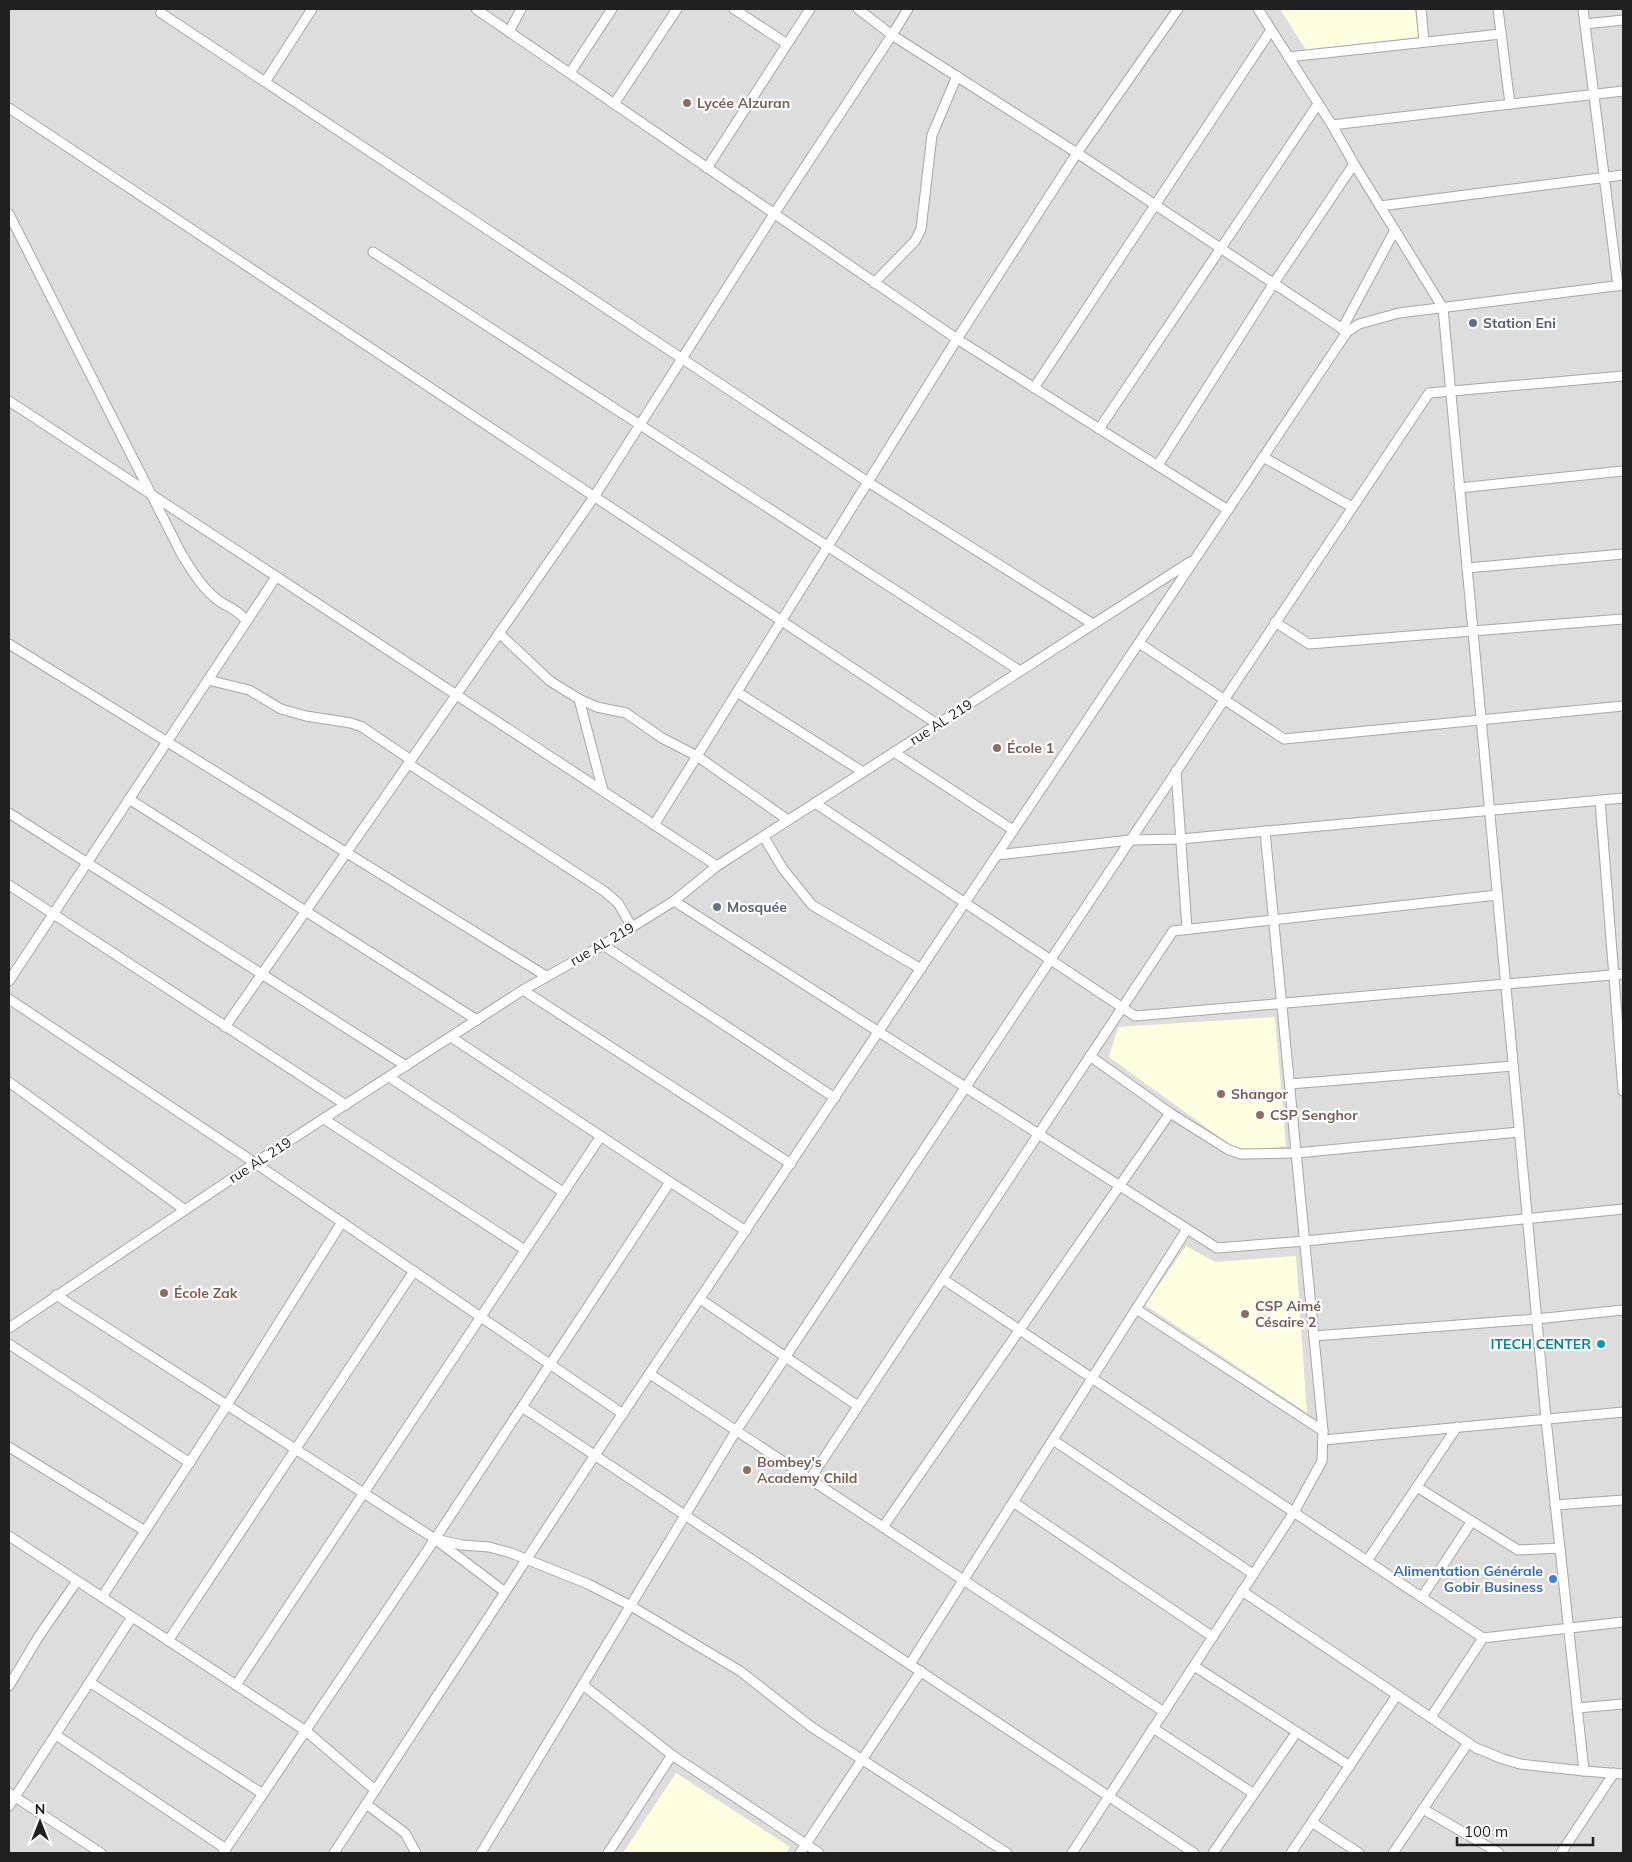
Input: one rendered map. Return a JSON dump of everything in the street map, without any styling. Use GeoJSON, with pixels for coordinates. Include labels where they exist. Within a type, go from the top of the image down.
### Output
{"type":"FeatureCollection","features":[{"type":"Feature","properties":{"kind":"street"},"geometry":{"type":"LineString","coordinates":[[265,82],[312,9]]}},
{"type":"Feature","properties":{"kind":"street"},"geometry":{"type":"LineString","coordinates":[[476,9],[957,340],[1228,510]]}},
{"type":"Feature","properties":{"kind":"street"},"geometry":{"type":"LineString","coordinates":[[509,32],[521,9]]}},
{"type":"Feature","properties":{"kind":"street"},"geometry":{"type":"LineString","coordinates":[[570,74],[612,9]]}},
{"type":"Feature","properties":{"kind":"street"},"geometry":{"type":"LineString","coordinates":[[614,104],[677,9]]}},
{"type":"Feature","properties":{"kind":"street"},"geometry":{"type":"LineString","coordinates":[[734,9],[787,44]]}},
{"type":"Feature","properties":{"kind":"street"},"geometry":{"type":"LineString","coordinates":[[707,168],[810,9]]}},
{"type":"Feature","properties":{"kind":"street"},"geometry":{"type":"LineString","coordinates":[[858,9],[892,35],[1077,153],[1344,331]]}},
{"type":"Feature","properties":{"kind":"street"},"geometry":{"type":"LineString","coordinates":[[225,1027],[594,497],[774,214],[908,9]]}},
{"type":"Feature","properties":{"kind":"street"},"geometry":{"type":"LineString","coordinates":[[654,825],[957,340],[1077,153],[1178,9]]}},
{"type":"Feature","properties":{"kind":"street"},"geometry":{"type":"LineString","coordinates":[[1258,9],[1332,125],[1443,308],[1536,1319],[1584,1772]]}},
{"type":"Feature","properties":{"kind":"street"},"geometry":{"type":"LineString","coordinates":[[1421,9],[1424,42]]}},
{"type":"Feature","properties":{"kind":"street"},"geometry":{"type":"LineString","coordinates":[[1498,9],[1510,104]]}},
{"type":"Feature","properties":{"kind":"street"},"geometry":{"type":"LineString","coordinates":[[1344,331],[1359,324],[1398,313],[1621,286],[1604,177],[1583,9]]}},
{"type":"Feature","properties":{"kind":"street"},"geometry":{"type":"LineString","coordinates":[[161,13],[868,482],[1093,624]]}},
{"type":"Feature","properties":{"kind":"street"},"geometry":{"type":"LineString","coordinates":[[1585,24],[1623,20]]}},
{"type":"Feature","properties":{"kind":"street"},"geometry":{"type":"LineString","coordinates":[[1034,388],[1272,30]]}},
{"type":"Feature","properties":{"kind":"street"},"geometry":{"type":"LineString","coordinates":[[1288,57],[1501,34]]}},
{"type":"Feature","properties":{"kind":"street"},"geometry":{"type":"LineString","coordinates":[[874,283],[915,241],[920,229],[932,135],[957,76]]}},
{"type":"Feature","properties":{"kind":"street"},"geometry":{"type":"LineString","coordinates":[[1332,125],[1623,91]]}},
{"type":"Feature","properties":{"kind":"street"},"geometry":{"type":"LineString","coordinates":[[1099,429],[1318,104]]}},
{"type":"Feature","properties":{"kind":"street"},"geometry":{"type":"LineString","coordinates":[[9,108],[937,724]]}},
{"type":"Feature","properties":{"kind":"street"},"geometry":{"type":"LineString","coordinates":[[1158,465],[1274,283],[1354,164]]}},
{"type":"Feature","properties":{"kind":"street"},"geometry":{"type":"LineString","coordinates":[[1380,206],[1623,175]]}},
{"type":"Feature","properties":{"kind":"street"},"geometry":{"type":"LineString","coordinates":[[9,214],[182,555],[212,596],[242,613],[246,621]]}},
{"type":"Feature","properties":{"kind":"street"},"geometry":{"type":"LineString","coordinates":[[334,1853],[623,1414],[1263,457],[1344,331],[1395,230]]}},
{"type":"Feature","properties":{"kind":"street"},"geometry":{"type":"LineString","coordinates":[[373,252],[1020,671]]}},
{"type":"Feature","properties":{"kind":"street"},"geometry":{"type":"LineString","coordinates":[[481,1853],[736,1431],[1429,393],[1623,376]]}},
{"type":"Feature","properties":{"kind":"street"},"geometry":{"type":"LineString","coordinates":[[9,401],[717,866]]}},
{"type":"Feature","properties":{"kind":"street"},"geometry":{"type":"LineString","coordinates":[[1263,457],[1352,507]]}},
{"type":"Feature","properties":{"kind":"street"},"geometry":{"type":"LineString","coordinates":[[1460,488],[1623,470]]}},
{"type":"Feature","properties":{"kind":"street"},"geometry":{"type":"LineString","coordinates":[[1467,568],[1623,554]]}},
{"type":"Feature","properties":{"kind":"street","name":"rue AL 219"},"geometry":{"type":"LineString","coordinates":[[9,1328],[255,1163],[546,976],[603,945],[674,901],[717,866],[1194,559]]}},
{"type":"Feature","properties":{"kind":"street"},"geometry":{"type":"LineString","coordinates":[[9,981],[276,577]]}},
{"type":"Feature","properties":{"kind":"street"},"geometry":{"type":"LineString","coordinates":[[1276,622],[1309,644],[1623,619]]}},
{"type":"Feature","properties":{"kind":"street"},"geometry":{"type":"LineString","coordinates":[[499,633],[550,681],[578,699],[597,707],[626,713],[662,738],[697,756],[788,820]]}},
{"type":"Feature","properties":{"kind":"street"},"geometry":{"type":"LineString","coordinates":[[1139,643],[1284,739],[1623,706]]}},
{"type":"Feature","properties":{"kind":"street"},"geometry":{"type":"LineString","coordinates":[[9,644],[546,976]]}},
{"type":"Feature","properties":{"kind":"street"},"geometry":{"type":"LineString","coordinates":[[208,680],[249,690],[281,709],[306,716],[351,723],[362,728],[604,891],[618,903],[632,926]]}},
{"type":"Feature","properties":{"kind":"street"},"geometry":{"type":"LineString","coordinates":[[737,692],[862,772]]}},
{"type":"Feature","properties":{"kind":"street"},"geometry":{"type":"LineString","coordinates":[[578,699],[603,791]]}},
{"type":"Feature","properties":{"kind":"street"},"geometry":{"type":"LineString","coordinates":[[894,752],[1014,830]]}},
{"type":"Feature","properties":{"kind":"street"},"geometry":{"type":"LineString","coordinates":[[1176,771],[1187,929]]}},
{"type":"Feature","properties":{"kind":"street"},"geometry":{"type":"LineString","coordinates":[[997,855],[1130,840],[1181,839],[1623,798]]}},
{"type":"Feature","properties":{"kind":"street"},"geometry":{"type":"LineString","coordinates":[[129,799],[477,1020]]}},
{"type":"Feature","properties":{"kind":"street"},"geometry":{"type":"LineString","coordinates":[[1600,800],[1619,975],[1623,1091]]}},
{"type":"Feature","properties":{"kind":"street"},"geometry":{"type":"LineString","coordinates":[[815,803],[1135,1016],[1619,975]]}},
{"type":"Feature","properties":{"kind":"street"},"geometry":{"type":"LineString","coordinates":[[9,812],[406,1066]]}},
{"type":"Feature","properties":{"kind":"street"},"geometry":{"type":"LineString","coordinates":[[1072,1853],[1294,1512],[1322,1462],[1323,1436],[1266,831]]}},
{"type":"Feature","properties":{"kind":"street"},"geometry":{"type":"LineString","coordinates":[[764,837],[782,870],[812,905],[920,969]]}},
{"type":"Feature","properties":{"kind":"street"},"geometry":{"type":"LineString","coordinates":[[9,885],[346,1105]]}},
{"type":"Feature","properties":{"kind":"street"},"geometry":{"type":"LineString","coordinates":[[810,1479],[1173,931],[1497,895]]}},
{"type":"Feature","properties":{"kind":"street"},"geometry":{"type":"LineString","coordinates":[[674,901],[1217,1248],[1623,1209]]}},
{"type":"Feature","properties":{"kind":"street"},"geometry":{"type":"LineString","coordinates":[[603,945],[835,1098]]}},
{"type":"Feature","properties":{"kind":"street"},"geometry":{"type":"LineString","coordinates":[[524,990],[791,1164]]}},
{"type":"Feature","properties":{"kind":"street"},"geometry":{"type":"LineString","coordinates":[[9,999],[255,1163],[623,1414]]}},
{"type":"Feature","properties":{"kind":"street"},"geometry":{"type":"LineString","coordinates":[[451,1037],[746,1231]]}},
{"type":"Feature","properties":{"kind":"street"},"geometry":{"type":"LineString","coordinates":[[1090,1056],[1170,1113],[1234,1153],[1296,1153],[1519,1132]]}},
{"type":"Feature","properties":{"kind":"street"},"geometry":{"type":"LineString","coordinates":[[1290,1084],[1513,1066]]}},
{"type":"Feature","properties":{"kind":"street"},"geometry":{"type":"LineString","coordinates":[[388,1077],[563,1192]]}},
{"type":"Feature","properties":{"kind":"street"},"geometry":{"type":"LineString","coordinates":[[9,1082],[185,1210]]}},
{"type":"Feature","properties":{"kind":"street"},"geometry":{"type":"LineString","coordinates":[[883,1527],[1170,1113]]}},
{"type":"Feature","properties":{"kind":"street"},"geometry":{"type":"LineString","coordinates":[[324,1119],[524,1250]]}},
{"type":"Feature","properties":{"kind":"street"},"geometry":{"type":"LineString","coordinates":[[236,1685],[601,1136]]}},
{"type":"Feature","properties":{"kind":"street"},"geometry":{"type":"LineString","coordinates":[[56,1735],[225,1851],[435,1539],[670,1182]]}},
{"type":"Feature","properties":{"kind":"street"},"geometry":{"type":"LineString","coordinates":[[102,1597],[190,1463],[342,1222]]}},
{"type":"Feature","properties":{"kind":"street"},"geometry":{"type":"LineString","coordinates":[[910,1664],[1187,1229]]}},
{"type":"Feature","properties":{"kind":"street"},"geometry":{"type":"LineString","coordinates":[[168,1640],[414,1271]]}},
{"type":"Feature","properties":{"kind":"street"},"geometry":{"type":"LineString","coordinates":[[943,1279],[1483,1638],[1623,1622]]}},
{"type":"Feature","properties":{"kind":"street"},"geometry":{"type":"LineString","coordinates":[[56,1295],[435,1539],[505,1592]]}},
{"type":"Feature","properties":{"kind":"street"},"geometry":{"type":"LineString","coordinates":[[700,1299],[858,1406]]}},
{"type":"Feature","properties":{"kind":"street"},"geometry":{"type":"LineString","coordinates":[[1136,1308],[1323,1436],[1457,1427],[1623,1412]]}},
{"type":"Feature","properties":{"kind":"street"},"geometry":{"type":"LineString","coordinates":[[1314,1336],[1536,1319],[1623,1310]]}},
{"type":"Feature","properties":{"kind":"street"},"geometry":{"type":"LineString","coordinates":[[9,1344],[190,1463]]}},
{"type":"Feature","properties":{"kind":"street"},"geometry":{"type":"LineString","coordinates":[[650,1374],[1164,1712]]}},
{"type":"Feature","properties":{"kind":"street"},"geometry":{"type":"LineString","coordinates":[[522,1407],[1194,1853]]}},
{"type":"Feature","properties":{"kind":"street"},"geometry":{"type":"LineString","coordinates":[[1367,1561],[1457,1427]]}},
{"type":"Feature","properties":{"kind":"street"},"geometry":{"type":"LineString","coordinates":[[1052,1440],[1253,1574]]}},
{"type":"Feature","properties":{"kind":"street"},"geometry":{"type":"LineString","coordinates":[[9,1447],[145,1531]]}},
{"type":"Feature","properties":{"kind":"street"},"geometry":{"type":"LineString","coordinates":[[1417,1487],[1518,1550],[1560,1548]]}},
{"type":"Feature","properties":{"kind":"street"},"geometry":{"type":"LineString","coordinates":[[1555,1505],[1623,1500]]}},
{"type":"Feature","properties":{"kind":"street"},"geometry":{"type":"LineString","coordinates":[[1013,1502],[1213,1637]]}},
{"type":"Feature","properties":{"kind":"street"},"geometry":{"type":"LineString","coordinates":[[1422,1598],[1472,1521]]}},
{"type":"Feature","properties":{"kind":"street"},"geometry":{"type":"LineString","coordinates":[[435,1539],[462,1545],[489,1547],[527,1559],[588,1584],[631,1606],[740,1672],[813,1728],[1007,1853]]}},
{"type":"Feature","properties":{"kind":"street"},"geometry":{"type":"LineString","coordinates":[[10,1540],[102,1597],[306,1731],[376,1790]]}},
{"type":"Feature","properties":{"kind":"street"},"geometry":{"type":"LineString","coordinates":[[9,1686],[39,1636],[77,1581]]}},
{"type":"Feature","properties":{"kind":"street"},"geometry":{"type":"LineString","coordinates":[[1242,1592],[1479,1749],[1510,1762],[1584,1772],[1618,1774]]}},
{"type":"Feature","properties":{"kind":"street"},"geometry":{"type":"LineString","coordinates":[[9,1806],[12,1795],[56,1735],[132,1618]]}},
{"type":"Feature","properties":{"kind":"street"},"geometry":{"type":"LineString","coordinates":[[1431,1717],[1483,1638]]}},
{"type":"Feature","properties":{"kind":"street"},"geometry":{"type":"LineString","coordinates":[[1194,1666],[1350,1766]]}},
{"type":"Feature","properties":{"kind":"street"},"geometry":{"type":"LineString","coordinates":[[800,1853],[921,1672]]}},
{"type":"Feature","properties":{"kind":"street"},"geometry":{"type":"LineString","coordinates":[[91,1683],[264,1794]]}},
{"type":"Feature","properties":{"kind":"street"},"geometry":{"type":"LineString","coordinates":[[582,1685],[672,1755],[819,1853]]}},
{"type":"Feature","properties":{"kind":"street"},"geometry":{"type":"LineString","coordinates":[[1291,1853],[1313,1823],[1397,1695]]}},
{"type":"Feature","properties":{"kind":"street"},"geometry":{"type":"LineString","coordinates":[[1577,1708],[1623,1704]]}},
{"type":"Feature","properties":{"kind":"street"},"geometry":{"type":"LineString","coordinates":[[1153,1728],[1254,1794]]}},
{"type":"Feature","properties":{"kind":"street"},"geometry":{"type":"LineString","coordinates":[[1213,1853],[1296,1733]]}},
{"type":"Feature","properties":{"kind":"street"},"geometry":{"type":"LineString","coordinates":[[1393,1853],[1468,1743]]}},
{"type":"Feature","properties":{"kind":"street"},"geometry":{"type":"LineString","coordinates":[[608,1853],[672,1755]]}},
{"type":"Feature","properties":{"kind":"street"},"geometry":{"type":"LineString","coordinates":[[1561,1853],[1618,1774]]}},
{"type":"Feature","properties":{"kind":"street"},"geometry":{"type":"LineString","coordinates":[[12,1795],[101,1853]]}},
{"type":"Feature","properties":{"kind":"street"},"geometry":{"type":"LineString","coordinates":[[366,1804],[405,1833],[416,1853]]}},
{"type":"Feature","properties":{"kind":"street"},"geometry":{"type":"LineString","coordinates":[[1423,1808],[1499,1853]]}},
{"type":"Feature","properties":{"kind":"street"},"geometry":{"type":"LineString","coordinates":[[1313,1823],[1359,1853]]}},
{"type":"Feature","properties":{"kind":"shaded area"},"geometry":{"type":"Polygon","coordinates":[[[9,9],[1623,9],[1623,1853],[9,1853],[9,9]]]}},
{"type":"Feature","properties":{"kind":"shaded area"},"geometry":{"type":"Polygon","coordinates":[[[1280,9],[1415,9],[1418,37],[1306,50],[1280,9]]]}},
{"type":"Feature","properties":{"kind":"shaded area","name":"Shangor"},"geometry":{"type":"Polygon","coordinates":[[[1275,1017],[1286,1146],[1240,1152],[1109,1057],[1118,1027],[1275,1017]]]}},
{"type":"Feature","properties":{"kind":"shaded area"},"geometry":{"type":"Polygon","coordinates":[[[1186,1246],[1215,1262],[1296,1256],[1307,1413],[1145,1305],[1186,1246]]]}},
{"type":"Feature","properties":{"kind":"shaded area"},"geometry":{"type":"Polygon","coordinates":[[[676,1773],[790,1847],[786,1853],[623,1853],[676,1773]]]}},
{"type":"Feature","properties":{"kind":"place","name":"Lycée Alzuran"},"geometry":{"type":"Point","coordinates":[687,103]}},
{"type":"Feature","properties":{"kind":"place","name":"Station Eni"},"geometry":{"type":"Point","coordinates":[1473,323]}},
{"type":"Feature","properties":{"kind":"place","name":"École 1"},"geometry":{"type":"Point","coordinates":[997,748]}},
{"type":"Feature","properties":{"kind":"place","name":"Mosquée"},"geometry":{"type":"Point","coordinates":[717,907]}},
{"type":"Feature","properties":{"kind":"place","name":"Shangor"},"geometry":{"type":"Point","coordinates":[1221,1094]}},
{"type":"Feature","properties":{"kind":"place","name":"CSP Senghor"},"geometry":{"type":"Point","coordinates":[1260,1115]}},
{"type":"Feature","properties":{"kind":"place","name":"École Zak"},"geometry":{"type":"Point","coordinates":[164,1293]}},
{"type":"Feature","properties":{"kind":"place","name":"CSP Aimé Césaire 2"},"geometry":{"type":"Point","coordinates":[1245,1314]}},
{"type":"Feature","properties":{"kind":"place","name":"ITECH CENTER"},"geometry":{"type":"Point","coordinates":[1601,1344]}},
{"type":"Feature","properties":{"kind":"place","name":"Bombey's Academy Child"},"geometry":{"type":"Point","coordinates":[747,1470]}},
{"type":"Feature","properties":{"kind":"place","name":"Alimentation Générale Gobir Business"},"geometry":{"type":"Point","coordinates":[1553,1579]}}]}
